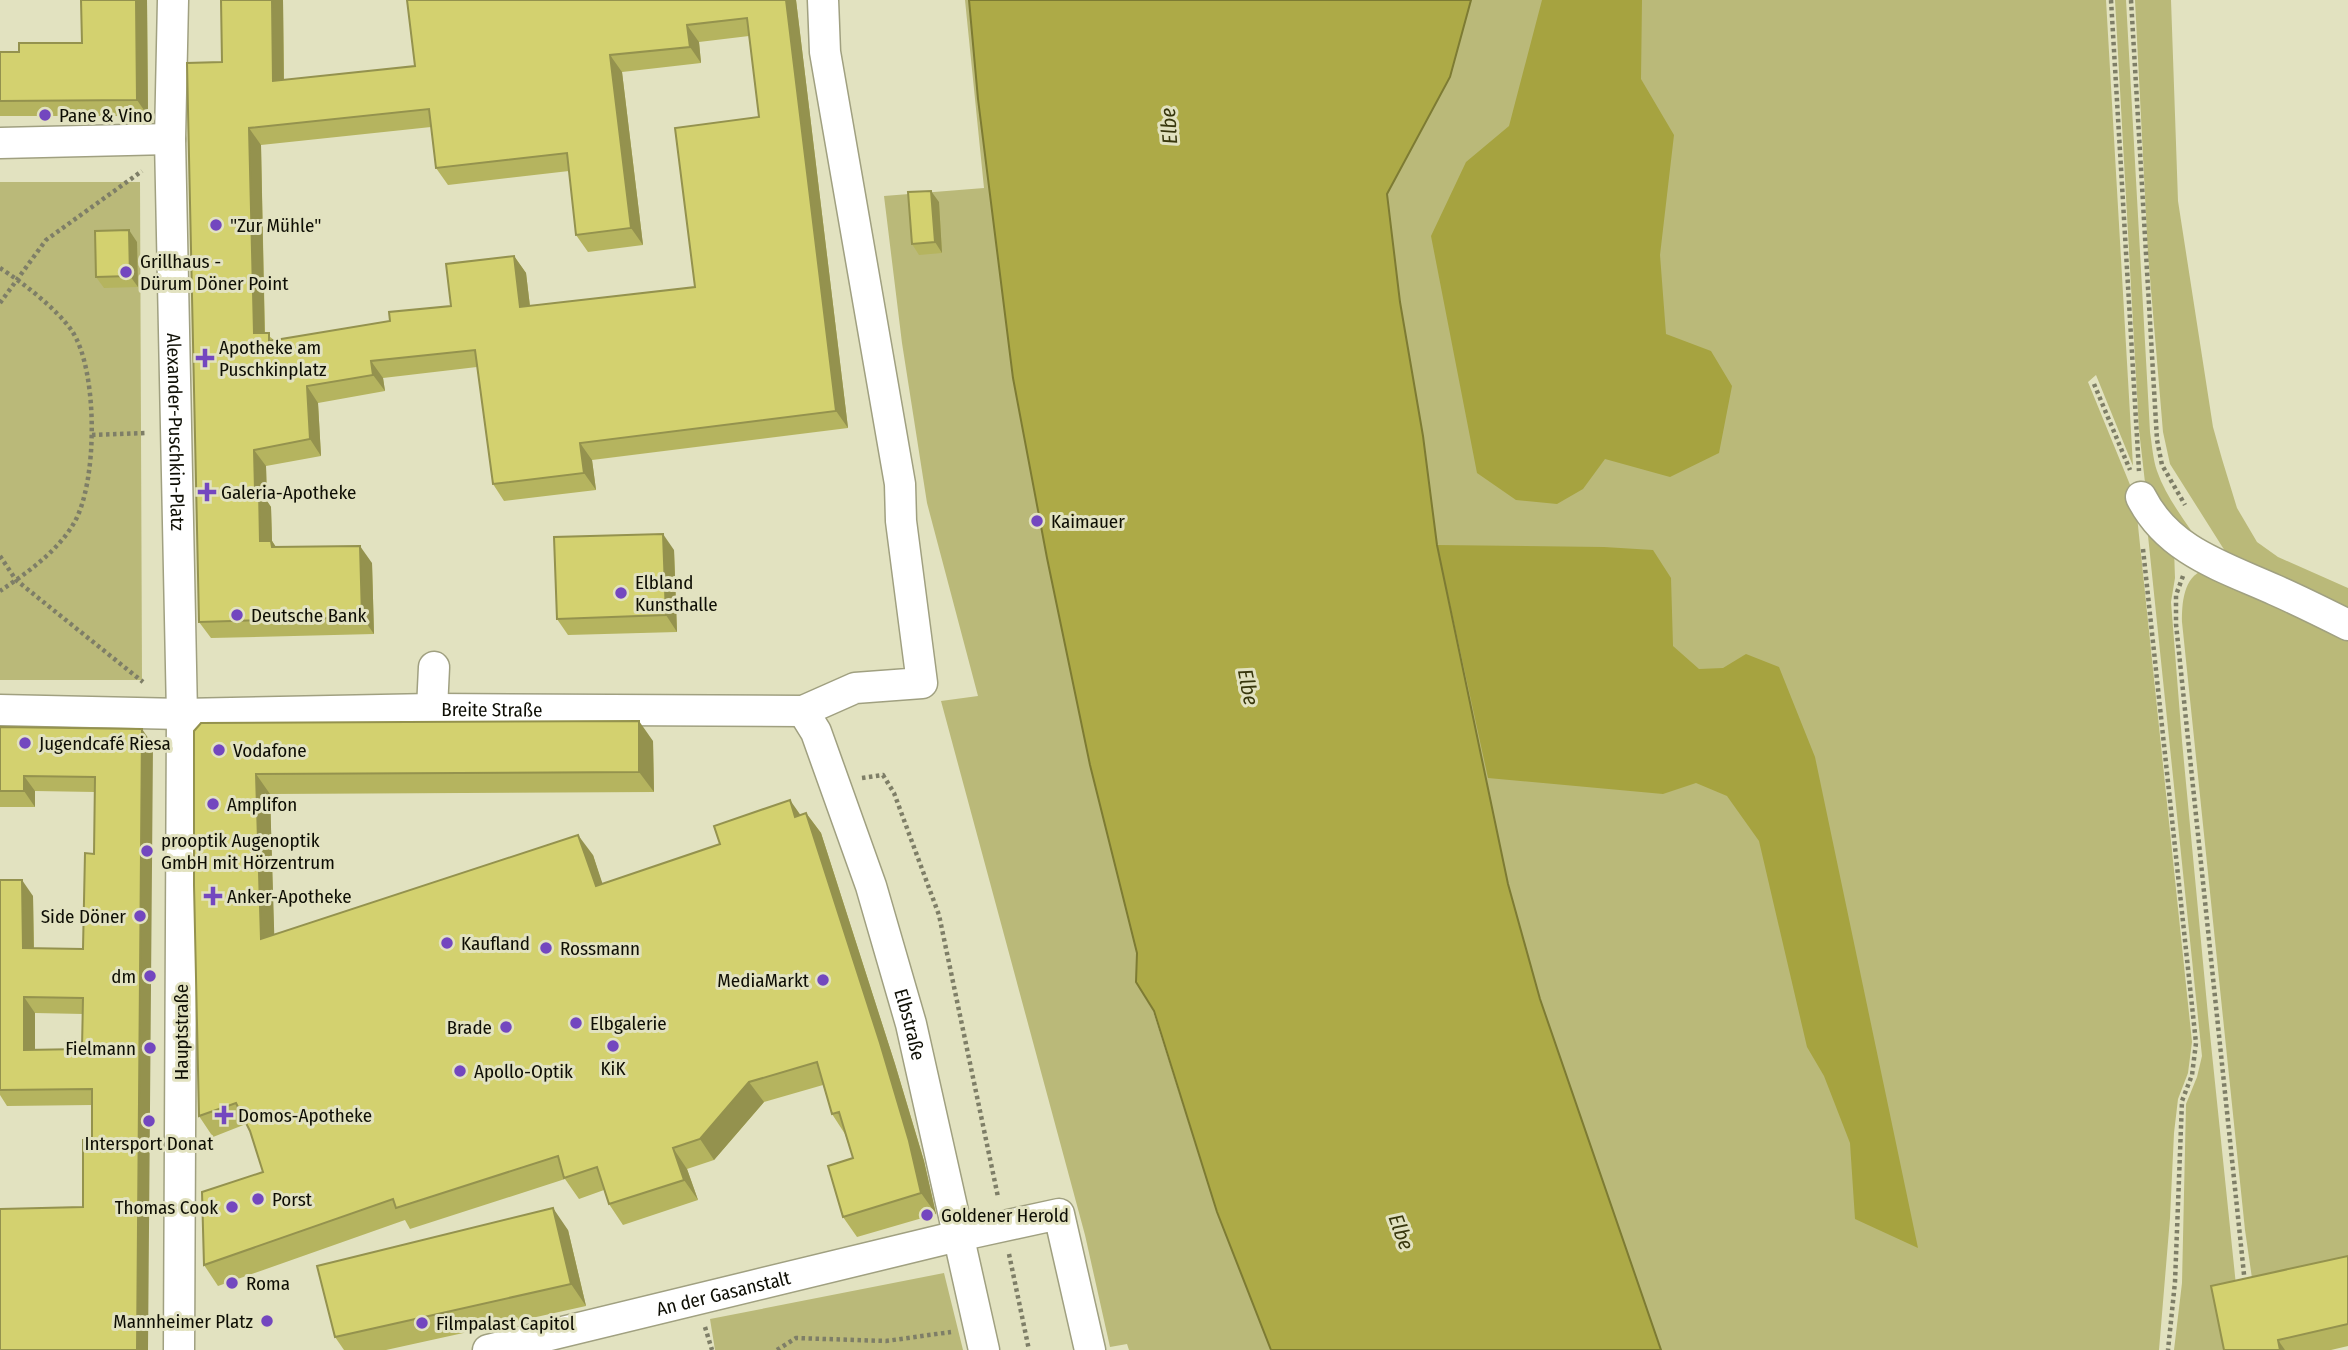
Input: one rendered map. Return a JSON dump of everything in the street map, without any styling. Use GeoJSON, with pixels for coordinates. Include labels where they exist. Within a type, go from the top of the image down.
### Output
{"type":"FeatureCollection","features":[{"type":"Feature","properties":{"kind":"street","name":"Alexander-Puschkin-Platz"},"geometry":{"type":"LineString","coordinates":[[173,0],[170,139],[182,714]]}},
{"type":"Feature","properties":{"kind":"street"},"geometry":{"type":"LineString","coordinates":[[803,711],[855,688],[922,682],[901,521],[900,484],[827,66],[823,0]]}},
{"type":"Feature","properties":{"kind":"street"},"geometry":{"type":"LineString","coordinates":[[0,143],[170,139]]}},
{"type":"Feature","properties":{"kind":"street"},"geometry":{"type":"LineString","coordinates":[[2141,497],[2150,514],[2193,552],[2210,563],[2273,589],[2348,625]]}},
{"type":"Feature","properties":{"kind":"street"},"geometry":{"type":"LineString","coordinates":[[432,709],[434,667]]}},
{"type":"Feature","properties":{"kind":"street","name":"Breite Straße"},"geometry":{"type":"LineString","coordinates":[[182,714],[432,709],[803,711]]}},
{"type":"Feature","properties":{"kind":"street"},"geometry":{"type":"LineString","coordinates":[[0,710],[182,714]]}},
{"type":"Feature","properties":{"kind":"street","name":"Elbstraße"},"geometry":{"type":"LineString","coordinates":[[803,711],[816,732],[871,886],[911,1024],[982,1339]]}},
{"type":"Feature","properties":{"kind":"street","name":"Hauptstraße"},"geometry":{"type":"LineString","coordinates":[[179,1350],[182,714]]}},
{"type":"Feature","properties":{"kind":"street","name":"An der Gasanstalt"},"geometry":{"type":"LineString","coordinates":[[488,1350],[1059,1214],[1090,1350]]}},
{"type":"Feature","properties":{"kind":"path"},"geometry":{"type":"LineString","coordinates":[[2110,0],[2141,497]]}},
{"type":"Feature","properties":{"kind":"path"},"geometry":{"type":"LineString","coordinates":[[2131,0],[2157,440],[2162,465],[2187,507]]}},
{"type":"Feature","properties":{"kind":"path"},"geometry":{"type":"LineString","coordinates":[[0,303],[47,240],[136,177],[170,139]]}},
{"type":"Feature","properties":{"kind":"path"},"geometry":{"type":"LineString","coordinates":[[0,268],[17,278],[72,331],[88,379],[92,435],[88,482],[83,504],[74,523],[62,540],[0,591]]}},
{"type":"Feature","properties":{"kind":"path"},"geometry":{"type":"LineString","coordinates":[[2094,384],[2141,497]]}},
{"type":"Feature","properties":{"kind":"path"},"geometry":{"type":"LineString","coordinates":[[92,435],[150,432]]}},
{"type":"Feature","properties":{"kind":"path"},"geometry":{"type":"LineString","coordinates":[[2193,552],[2176,595],[2176,624],[2245,1288]]}},
{"type":"Feature","properties":{"kind":"path"},"geometry":{"type":"LineString","coordinates":[[2144,555],[2196,1042],[2192,1075],[2182,1101],[2175,1282],[2168,1350]]}},
{"type":"Feature","properties":{"kind":"path"},"geometry":{"type":"LineString","coordinates":[[0,556],[16,580],[182,714]]}},
{"type":"Feature","properties":{"kind":"path"},"geometry":{"type":"LineString","coordinates":[[834,782],[883,775],[894,793],[940,915],[1029,1350]]}},
{"type":"Feature","properties":{"kind":"path"},"geometry":{"type":"LineString","coordinates":[[777,1350],[796,1338],[886,1341],[982,1339]]}},
{"type":"Feature","properties":{"kind":"shaded area"},"geometry":{"type":"Polygon","coordinates":[[[965,0],[969,0],[978,99],[1013,378],[1090,765],[1137,953],[1136,982],[1153,1011],[1217,1212],[1271,1350],[1129,1350],[1127,1344],[1110,1347],[1085,1235],[941,701],[978,696],[927,503],[902,343],[884,196],[984,188],[965,0]]]}},
{"type":"Feature","properties":{"kind":"shaded area"},"geometry":{"type":"Polygon","coordinates":[[[1471,0],[2106,0],[2133,466],[2096,375],[2088,382],[2135,497],[2192,1042],[2188,1073],[2178,1099],[2174,1133],[2159,1350],[1661,1350],[1540,999],[1508,884],[1437,545],[1423,436],[1400,302],[1387,194],[1450,77],[1471,0]]]}},
{"type":"Feature","properties":{"kind":"shaded area"},"geometry":{"type":"Polygon","coordinates":[[[1542,0],[1642,0],[1641,79],[1674,135],[1660,255],[1666,334],[1711,351],[1732,386],[1719,453],[1670,477],[1605,459],[1583,489],[1557,504],[1516,500],[1477,473],[1431,236],[1466,162],[1509,126],[1542,0]]]}},
{"type":"Feature","properties":{"kind":"shaded area"},"geometry":{"type":"Polygon","coordinates":[[[2115,0],[2126,0],[2150,432],[2154,457],[2167,492],[2206,553],[2147,500],[2139,430],[2115,0]]]}},
{"type":"Feature","properties":{"kind":"shaded area"},"geometry":{"type":"Polygon","coordinates":[[[2135,0],[2171,0],[2178,201],[2213,427],[2237,508],[2257,542],[2278,557],[2348,588],[2348,615],[2230,559],[2170,464],[2163,432],[2148,254],[2135,0]]]}},
{"type":"Feature","properties":{"kind":"shaded area"},"geometry":{"type":"Polygon","coordinates":[[[0,182],[140,182],[142,680],[0,680],[0,182]]]}},
{"type":"Feature","properties":{"kind":"shaded area"},"geometry":{"type":"Polygon","coordinates":[[[2147,526],[2174,549],[2175,578],[2171,602],[2182,741],[2237,1295],[2228,1350],[2174,1350],[2182,1283],[2186,1104],[2202,1056],[2147,526]]]}},
{"type":"Feature","properties":{"kind":"shaded area"},"geometry":{"type":"Polygon","coordinates":[[[1437,545],[1653,550],[1671,578],[1673,646],[1699,669],[1723,668],[1746,654],[1779,667],[1815,757],[1918,1248],[1855,1219],[1850,1143],[1824,1076],[1807,1047],[1759,841],[1727,796],[1696,783],[1663,794],[1488,778],[1437,545]]]}},
{"type":"Feature","properties":{"kind":"shaded area"},"geometry":{"type":"Polygon","coordinates":[[[2204,570],[2348,635],[2348,1270],[2254,1292],[2245,1230],[2182,622],[2185,592],[2192,579],[2204,570]]]}},
{"type":"Feature","properties":{"kind":"shaded area"},"geometry":{"type":"Polygon","coordinates":[[[944,1273],[963,1350],[715,1350],[710,1319],[944,1273]]]}},
{"type":"Feature","properties":{"kind":"water","name":"Elbe"},"geometry":{"type":"Polygon","coordinates":[[[969,0],[1471,0],[1450,77],[1387,194],[1400,302],[1423,436],[1437,545],[1508,884],[1540,999],[1661,1350],[1271,1350],[1217,1212],[1154,1011],[1136,982],[1137,953],[1090,765],[1013,378],[978,99],[969,0]]]}},
{"type":"Feature","properties":{"kind":"building"},"geometry":{"type":"Polygon","coordinates":[[[81,0],[136,0],[137,100],[0,101],[0,52],[19,52],[19,43],[82,43],[81,0]]]}},
{"type":"Feature","properties":{"kind":"building"},"geometry":{"type":"Polygon","coordinates":[[[221,0],[272,0],[273,81],[415,66],[407,0],[786,0],[836,411],[580,443],[584,473],[493,484],[475,350],[371,361],[373,375],[307,386],[310,439],[254,450],[255,490],[259,490],[260,541],[271,541],[272,547],[360,546],[362,617],[199,622],[187,63],[222,62],[221,0]],[[747,18],[687,25],[690,47],[610,55],[631,228],[576,235],[567,153],[436,168],[429,109],[249,128],[254,333],[269,333],[269,341],[390,321],[389,312],[451,306],[446,264],[514,256],[520,307],[695,287],[675,128],[759,117],[747,18]]]}},
{"type":"Feature","properties":{"kind":"building"},"geometry":{"type":"Polygon","coordinates":[[[931,191],[935,242],[912,244],[908,192],[931,191]]]}},
{"type":"Feature","properties":{"kind":"building"},"geometry":{"type":"Polygon","coordinates":[[[129,230],[130,276],[96,277],[95,231],[129,230]]]}},
{"type":"Feature","properties":{"kind":"building","name":"Elbland Kunsthalle"},"geometry":{"type":"Polygon","coordinates":[[[663,534],[666,615],[557,619],[554,537],[663,534]]]}},
{"type":"Feature","properties":{"kind":"building","name":"Elbgalerie"},"geometry":{"type":"Polygon","coordinates":[[[639,721],[639,772],[256,774],[261,939],[578,835],[596,886],[720,844],[714,826],[790,800],[795,817],[806,813],[880,1043],[909,1141],[921,1193],[843,1217],[828,1166],[853,1158],[839,1112],[832,1114],[817,1062],[749,1082],[700,1139],[673,1148],[684,1180],[609,1204],[597,1167],[564,1178],[558,1156],[396,1208],[393,1199],[204,1265],[202,1192],[263,1172],[250,1131],[236,1103],[199,1116],[194,731],[201,723],[639,721]]]}},
{"type":"Feature","properties":{"kind":"building"},"geometry":{"type":"Polygon","coordinates":[[[0,727],[142,729],[137,1350],[0,1350],[0,1209],[83,1207],[83,1140],[92,1140],[92,1089],[0,1090],[0,880],[22,880],[23,948],[83,949],[85,853],[94,854],[95,777],[24,776],[24,791],[0,791],[0,727]],[[24,997],[24,1050],[82,1049],[83,998],[24,997]]]}},
{"type":"Feature","properties":{"kind":"building"},"geometry":{"type":"Polygon","coordinates":[[[553,1208],[571,1284],[335,1337],[317,1266],[553,1208]]]}},
{"type":"Feature","properties":{"kind":"building"},"geometry":{"type":"Polygon","coordinates":[[[2348,1256],[2348,1324],[2278,1340],[2280,1350],[2224,1350],[2211,1286],[2348,1256]]]}},
{"type":"Feature","properties":{"kind":"place","name":"Pane & Vino"},"geometry":{"type":"Point","coordinates":[45,115]}},
{"type":"Feature","properties":{"kind":"place","name":"\"Zur Mühle\""},"geometry":{"type":"Point","coordinates":[216,225]}},
{"type":"Feature","properties":{"kind":"place","name":"Grillhaus - Dürum Döner Point"},"geometry":{"type":"Point","coordinates":[126,272]}},
{"type":"Feature","properties":{"kind":"place","name":"Apotheke am Puschkinplatz"},"geometry":{"type":"Point","coordinates":[205,358]}},
{"type":"Feature","properties":{"kind":"place","name":"Galeria-Apotheke"},"geometry":{"type":"Point","coordinates":[207,492]}},
{"type":"Feature","properties":{"kind":"place","name":"Kaimauer"},"geometry":{"type":"Point","coordinates":[1037,521]}},
{"type":"Feature","properties":{"kind":"place","name":"Elbland Kunsthalle"},"geometry":{"type":"Point","coordinates":[621,593]}},
{"type":"Feature","properties":{"kind":"place","name":"Deutsche Bank"},"geometry":{"type":"Point","coordinates":[237,615]}},
{"type":"Feature","properties":{"kind":"place","name":"Jugendcafé Riesa"},"geometry":{"type":"Point","coordinates":[25,743]}},
{"type":"Feature","properties":{"kind":"place","name":"Vodafone"},"geometry":{"type":"Point","coordinates":[219,750]}},
{"type":"Feature","properties":{"kind":"place","name":"Amplifon"},"geometry":{"type":"Point","coordinates":[213,804]}},
{"type":"Feature","properties":{"kind":"place","name":"prooptik Augenoptik GmbH mit Hörzentrum"},"geometry":{"type":"Point","coordinates":[147,851]}},
{"type":"Feature","properties":{"kind":"place","name":"Anker-Apotheke"},"geometry":{"type":"Point","coordinates":[213,896]}},
{"type":"Feature","properties":{"kind":"place","name":"Side Döner"},"geometry":{"type":"Point","coordinates":[140,916]}},
{"type":"Feature","properties":{"kind":"place","name":"Kaufland"},"geometry":{"type":"Point","coordinates":[447,943]}},
{"type":"Feature","properties":{"kind":"place","name":"Rossmann"},"geometry":{"type":"Point","coordinates":[546,948]}},
{"type":"Feature","properties":{"kind":"place","name":"dm"},"geometry":{"type":"Point","coordinates":[150,976]}},
{"type":"Feature","properties":{"kind":"place","name":"MediaMarkt"},"geometry":{"type":"Point","coordinates":[823,980]}},
{"type":"Feature","properties":{"kind":"place","name":"Elbgalerie"},"geometry":{"type":"Point","coordinates":[576,1023]}},
{"type":"Feature","properties":{"kind":"place","name":"Brade"},"geometry":{"type":"Point","coordinates":[506,1027]}},
{"type":"Feature","properties":{"kind":"place","name":"KiK"},"geometry":{"type":"Point","coordinates":[613,1046]}},
{"type":"Feature","properties":{"kind":"place","name":"Fielmann"},"geometry":{"type":"Point","coordinates":[150,1048]}},
{"type":"Feature","properties":{"kind":"place","name":"Apollo-Optik"},"geometry":{"type":"Point","coordinates":[460,1071]}},
{"type":"Feature","properties":{"kind":"place","name":"Domos-Apotheke"},"geometry":{"type":"Point","coordinates":[224,1115]}},
{"type":"Feature","properties":{"kind":"place","name":"Intersport Donat"},"geometry":{"type":"Point","coordinates":[149,1121]}},
{"type":"Feature","properties":{"kind":"place","name":"Porst"},"geometry":{"type":"Point","coordinates":[258,1199]}},
{"type":"Feature","properties":{"kind":"place","name":"Thomas Cook"},"geometry":{"type":"Point","coordinates":[232,1207]}},
{"type":"Feature","properties":{"kind":"place","name":"Goldener Herold"},"geometry":{"type":"Point","coordinates":[927,1215]}},
{"type":"Feature","properties":{"kind":"place","name":"Roma"},"geometry":{"type":"Point","coordinates":[232,1283]}},
{"type":"Feature","properties":{"kind":"place","name":"Mannheimer Platz"},"geometry":{"type":"Point","coordinates":[267,1321]}},
{"type":"Feature","properties":{"kind":"place","name":"Filmpalast Capitol"},"geometry":{"type":"Point","coordinates":[422,1323]}}]}
